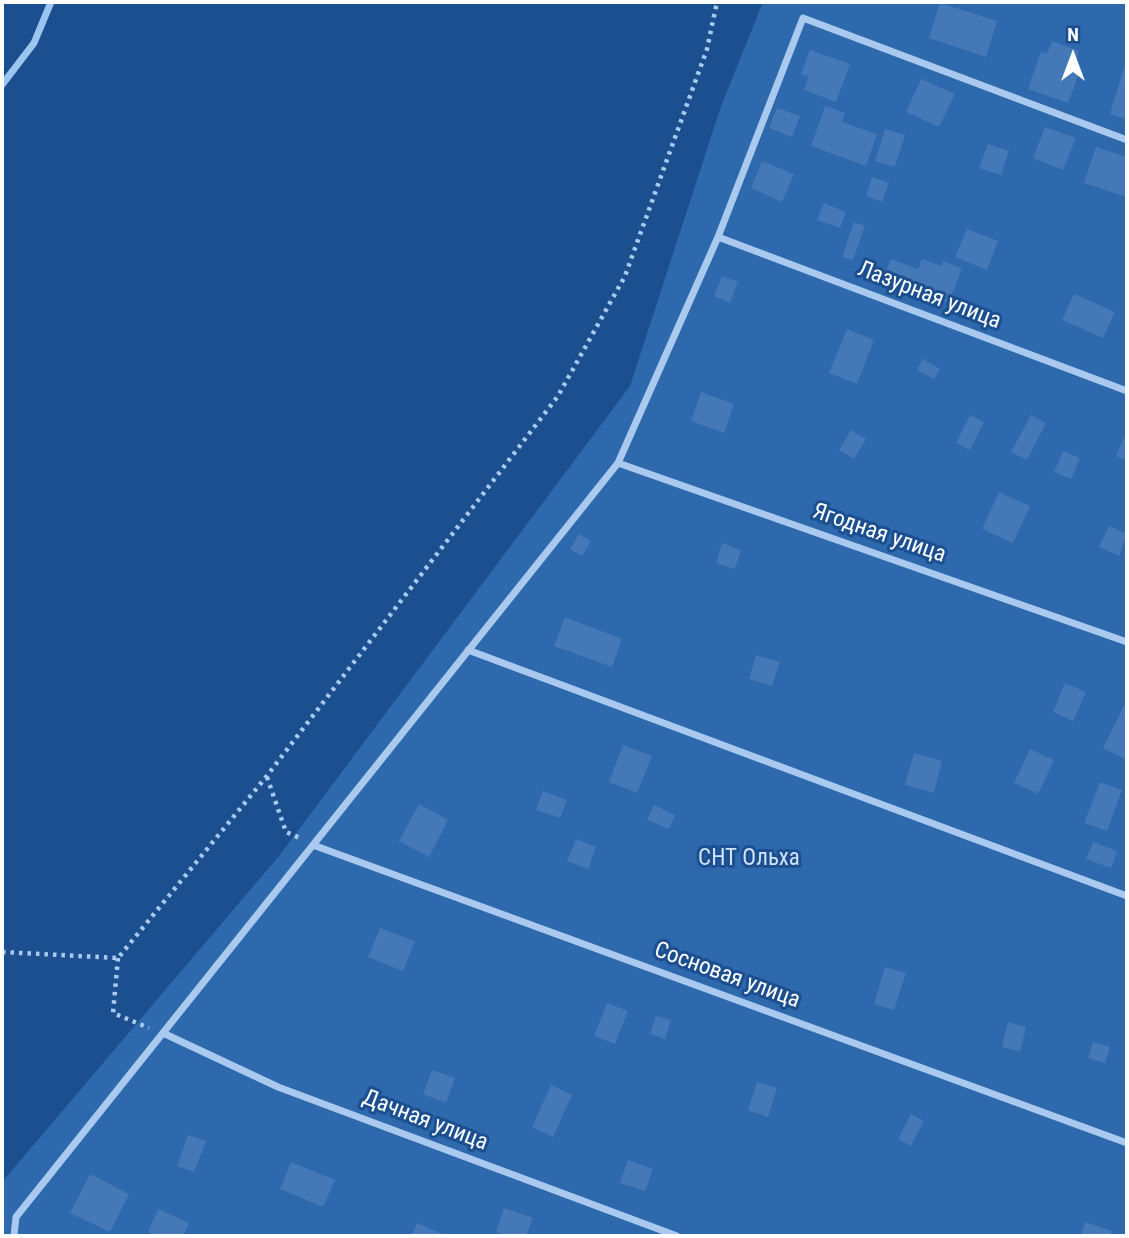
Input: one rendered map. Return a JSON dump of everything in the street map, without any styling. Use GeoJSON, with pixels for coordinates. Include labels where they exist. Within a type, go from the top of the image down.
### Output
{"type":"FeatureCollection","features":[{"type":"Feature","properties":{"kind":"street"},"geometry":{"type":"LineString","coordinates":[[14,1236],[16,1217],[618,463],[718,237],[803,18],[1127,140]]}},
{"type":"Feature","properties":{"kind":"street","name":"Лазурная улица"},"geometry":{"type":"LineString","coordinates":[[718,237],[1127,391]]}},
{"type":"Feature","properties":{"kind":"street","name":"Ягодная улица"},"geometry":{"type":"LineString","coordinates":[[618,463],[1127,642]]}},
{"type":"Feature","properties":{"kind":"street"},"geometry":{"type":"LineString","coordinates":[[468,650],[1127,896]]}},
{"type":"Feature","properties":{"kind":"street","name":"Сосновая улица"},"geometry":{"type":"LineString","coordinates":[[313,845],[1127,1143]]}},
{"type":"Feature","properties":{"kind":"street","name":"Дачная улица"},"geometry":{"type":"LineString","coordinates":[[163,1033],[278,1087],[677,1236]]}},
{"type":"Feature","properties":{"kind":"path"},"geometry":{"type":"LineString","coordinates":[[163,1033],[113,1013],[118,958],[267,776],[558,396],[625,276],[708,49],[717,2]]}},
{"type":"Feature","properties":{"kind":"path"},"geometry":{"type":"LineString","coordinates":[[267,776],[286,832],[313,845]]}},
{"type":"Feature","properties":{"kind":"path"},"geometry":{"type":"LineString","coordinates":[[2,952],[118,958]]}},
{"type":"Feature","properties":{"kind":"green space","name":"СНТ Ольха"},"geometry":{"type":"Polygon","coordinates":[[[763,2],[1127,2],[1127,1236],[2,1236],[2,1182],[279,856],[630,386],[721,106],[763,2]]]}},
{"type":"Feature","properties":{"kind":"building"},"geometry":{"type":"Polygon","coordinates":[[[940,3],[997,21],[986,57],[929,38],[940,3]]]}},
{"type":"Feature","properties":{"kind":"building"},"geometry":{"type":"Polygon","coordinates":[[[1052,41],[1079,51],[1074,65],[1081,68],[1068,103],[1028,89],[1041,52],[1047,54],[1052,41]]]}},
{"type":"Feature","properties":{"kind":"building"},"geometry":{"type":"Polygon","coordinates":[[[810,50],[850,64],[836,102],[804,90],[809,77],[801,74],[810,50]]]}},
{"type":"Feature","properties":{"kind":"building"},"geometry":{"type":"Polygon","coordinates":[[[1125,65],[1127,66],[1126,119],[1110,114],[1125,65]]]}},
{"type":"Feature","properties":{"kind":"building"},"geometry":{"type":"Polygon","coordinates":[[[921,79],[955,94],[939,127],[906,112],[921,79]]]}},
{"type":"Feature","properties":{"kind":"building"},"geometry":{"type":"Polygon","coordinates":[[[825,106],[845,113],[842,122],[877,134],[866,166],[811,146],[825,106]]]}},
{"type":"Feature","properties":{"kind":"building"},"geometry":{"type":"Polygon","coordinates":[[[777,108],[800,116],[792,137],[769,128],[777,108]]]}},
{"type":"Feature","properties":{"kind":"building"},"geometry":{"type":"Polygon","coordinates":[[[1045,127],[1076,138],[1063,170],[1033,158],[1045,127]]]}},
{"type":"Feature","properties":{"kind":"building"},"geometry":{"type":"Polygon","coordinates":[[[885,129],[905,135],[895,167],[875,161],[885,129]]]}},
{"type":"Feature","properties":{"kind":"building"},"geometry":{"type":"Polygon","coordinates":[[[988,144],[1009,151],[1001,175],[979,168],[988,144]]]}},
{"type":"Feature","properties":{"kind":"building"},"geometry":{"type":"Polygon","coordinates":[[[1096,147],[1127,157],[1127,197],[1084,183],[1096,147]]]}},
{"type":"Feature","properties":{"kind":"building"},"geometry":{"type":"Polygon","coordinates":[[[762,161],[794,174],[782,202],[751,188],[762,161]]]}},
{"type":"Feature","properties":{"kind":"building"},"geometry":{"type":"Polygon","coordinates":[[[872,177],[889,183],[882,202],[866,196],[872,177]]]}},
{"type":"Feature","properties":{"kind":"building"},"geometry":{"type":"Polygon","coordinates":[[[824,203],[846,212],[840,228],[817,220],[824,203]]]}},
{"type":"Feature","properties":{"kind":"building"},"geometry":{"type":"Polygon","coordinates":[[[854,222],[865,226],[853,260],[842,257],[854,222]]]}},
{"type":"Feature","properties":{"kind":"building"},"geometry":{"type":"Polygon","coordinates":[[[967,229],[998,241],[987,270],[955,257],[967,229]]]}},
{"type":"Feature","properties":{"kind":"building"},"geometry":{"type":"Polygon","coordinates":[[[891,259],[918,269],[922,259],[941,266],[943,261],[962,268],[949,303],[883,279],[891,259]]]}},
{"type":"Feature","properties":{"kind":"building"},"geometry":{"type":"Polygon","coordinates":[[[722,276],[738,282],[730,303],[714,296],[722,276]]]}},
{"type":"Feature","properties":{"kind":"building"},"geometry":{"type":"Polygon","coordinates":[[[1074,294],[1115,312],[1103,338],[1062,320],[1074,294]]]}},
{"type":"Feature","properties":{"kind":"building"},"geometry":{"type":"Polygon","coordinates":[[[847,329],[874,340],[857,384],[829,373],[847,329]]]}},
{"type":"Feature","properties":{"kind":"building"},"geometry":{"type":"Polygon","coordinates":[[[923,359],[940,369],[934,379],[917,370],[923,359]]]}},
{"type":"Feature","properties":{"kind":"building"},"geometry":{"type":"Polygon","coordinates":[[[701,392],[734,404],[724,433],[691,421],[701,392]]]}},
{"type":"Feature","properties":{"kind":"building"},"geometry":{"type":"Polygon","coordinates":[[[970,415],[984,422],[970,450],[956,443],[970,415]]]}},
{"type":"Feature","properties":{"kind":"building"},"geometry":{"type":"Polygon","coordinates":[[[1031,415],[1046,423],[1027,460],[1011,452],[1031,415]]]}},
{"type":"Feature","properties":{"kind":"building"},"geometry":{"type":"Polygon","coordinates":[[[851,430],[866,439],[854,459],[839,450],[851,430]]]}},
{"type":"Feature","properties":{"kind":"building"},"geometry":{"type":"Polygon","coordinates":[[[1124,437],[1127,439],[1127,461],[1116,456],[1124,437]]]}},
{"type":"Feature","properties":{"kind":"building"},"geometry":{"type":"Polygon","coordinates":[[[1063,451],[1080,458],[1071,479],[1054,472],[1063,451]]]}},
{"type":"Feature","properties":{"kind":"building"},"geometry":{"type":"Polygon","coordinates":[[[999,492],[1030,506],[1013,543],[982,529],[999,492]]]}},
{"type":"Feature","properties":{"kind":"building"},"geometry":{"type":"Polygon","coordinates":[[[1109,526],[1127,534],[1119,556],[1099,547],[1109,526]]]}},
{"type":"Feature","properties":{"kind":"building"},"geometry":{"type":"Polygon","coordinates":[[[579,534],[591,541],[582,556],[570,549],[579,534]]]}},
{"type":"Feature","properties":{"kind":"building"},"geometry":{"type":"Polygon","coordinates":[[[722,543],[741,550],[735,569],[716,563],[722,543]]]}},
{"type":"Feature","properties":{"kind":"building"},"geometry":{"type":"Polygon","coordinates":[[[565,617],[622,639],[612,667],[554,646],[565,617]]]}},
{"type":"Feature","properties":{"kind":"building"},"geometry":{"type":"Polygon","coordinates":[[[756,655],[780,662],[772,686],[749,679],[756,655]]]}},
{"type":"Feature","properties":{"kind":"building"},"geometry":{"type":"Polygon","coordinates":[[[1065,683],[1086,692],[1073,721],[1053,712],[1065,683]]]}},
{"type":"Feature","properties":{"kind":"building"},"geometry":{"type":"Polygon","coordinates":[[[1125,704],[1127,705],[1127,760],[1103,748],[1125,704]]]}},
{"type":"Feature","properties":{"kind":"building"},"geometry":{"type":"Polygon","coordinates":[[[623,745],[652,756],[637,793],[609,782],[623,745]]]}},
{"type":"Feature","properties":{"kind":"building"},"geometry":{"type":"Polygon","coordinates":[[[1030,749],[1054,760],[1038,794],[1014,783],[1030,749]]]}},
{"type":"Feature","properties":{"kind":"building"},"geometry":{"type":"Polygon","coordinates":[[[914,753],[942,761],[934,793],[905,785],[914,753]]]}},
{"type":"Feature","properties":{"kind":"building"},"geometry":{"type":"Polygon","coordinates":[[[1100,782],[1122,790],[1107,831],[1084,823],[1100,782]]]}},
{"type":"Feature","properties":{"kind":"building"},"geometry":{"type":"Polygon","coordinates":[[[543,791],[567,800],[560,818],[536,810],[543,791]]]}},
{"type":"Feature","properties":{"kind":"building"},"geometry":{"type":"Polygon","coordinates":[[[419,804],[448,820],[429,857],[399,841],[419,804]]]}},
{"type":"Feature","properties":{"kind":"building"},"geometry":{"type":"Polygon","coordinates":[[[654,805],[675,815],[669,829],[647,820],[654,805]]]}},
{"type":"Feature","properties":{"kind":"building"},"geometry":{"type":"Polygon","coordinates":[[[576,839],[596,847],[588,869],[567,861],[576,839]]]}},
{"type":"Feature","properties":{"kind":"building"},"geometry":{"type":"Polygon","coordinates":[[[1093,842],[1117,851],[1111,868],[1086,859],[1093,842]]]}},
{"type":"Feature","properties":{"kind":"building"},"geometry":{"type":"Polygon","coordinates":[[[380,928],[415,941],[403,971],[368,957],[380,928]]]}},
{"type":"Feature","properties":{"kind":"building"},"geometry":{"type":"Polygon","coordinates":[[[885,967],[906,973],[894,1010],[874,1004],[885,967]]]}},
{"type":"Feature","properties":{"kind":"building"},"geometry":{"type":"Polygon","coordinates":[[[607,1003],[628,1011],[615,1044],[594,1036],[607,1003]]]}},
{"type":"Feature","properties":{"kind":"building"},"geometry":{"type":"Polygon","coordinates":[[[656,1016],[671,1020],[665,1039],[650,1034],[656,1016]]]}},
{"type":"Feature","properties":{"kind":"building"},"geometry":{"type":"Polygon","coordinates":[[[1008,1022],[1026,1027],[1020,1052],[1002,1047],[1008,1022]]]}},
{"type":"Feature","properties":{"kind":"building"},"geometry":{"type":"Polygon","coordinates":[[[1093,1042],[1110,1047],[1105,1063],[1088,1058],[1093,1042]]]}},
{"type":"Feature","properties":{"kind":"building"},"geometry":{"type":"Polygon","coordinates":[[[432,1070],[455,1078],[446,1103],[423,1094],[432,1070]]]}},
{"type":"Feature","properties":{"kind":"building"},"geometry":{"type":"Polygon","coordinates":[[[757,1082],[777,1088],[768,1117],[748,1110],[757,1082]]]}},
{"type":"Feature","properties":{"kind":"building"},"geometry":{"type":"Polygon","coordinates":[[[551,1085],[572,1095],[553,1137],[532,1127],[551,1085]]]}},
{"type":"Feature","properties":{"kind":"building"},"geometry":{"type":"Polygon","coordinates":[[[911,1114],[924,1121],[911,1146],[898,1139],[911,1114]]]}},
{"type":"Feature","properties":{"kind":"building"},"geometry":{"type":"Polygon","coordinates":[[[188,1135],[206,1141],[194,1172],[177,1166],[188,1135]]]}},
{"type":"Feature","properties":{"kind":"building"},"geometry":{"type":"Polygon","coordinates":[[[628,1160],[653,1169],[645,1191],[620,1183],[628,1160]]]}},
{"type":"Feature","properties":{"kind":"building"},"geometry":{"type":"Polygon","coordinates":[[[291,1162],[335,1180],[323,1207],[280,1189],[291,1162]]]}},
{"type":"Feature","properties":{"kind":"building"},"geometry":{"type":"Polygon","coordinates":[[[90,1174],[129,1194],[110,1232],[70,1213],[90,1174]]]}},
{"type":"Feature","properties":{"kind":"building"},"geometry":{"type":"Polygon","coordinates":[[[504,1208],[533,1218],[526,1236],[507,1236],[496,1232],[504,1208]]]}},
{"type":"Feature","properties":{"kind":"building"},"geometry":{"type":"Polygon","coordinates":[[[158,1209],[189,1223],[183,1236],[157,1236],[148,1232],[158,1209]]]}},
{"type":"Feature","properties":{"kind":"building"},"geometry":{"type":"Polygon","coordinates":[[[1085,1222],[1112,1231],[1110,1236],[1081,1236],[1085,1222]]]}},
{"type":"Feature","properties":{"kind":"building"},"geometry":{"type":"Polygon","coordinates":[[[417,1223],[447,1236],[411,1236],[417,1223]]]}},
{"type":"Feature","properties":{"kind":"waterway"},"geometry":{"type":"LineString","coordinates":[[2,85],[34,43],[51,2]]}}]}
